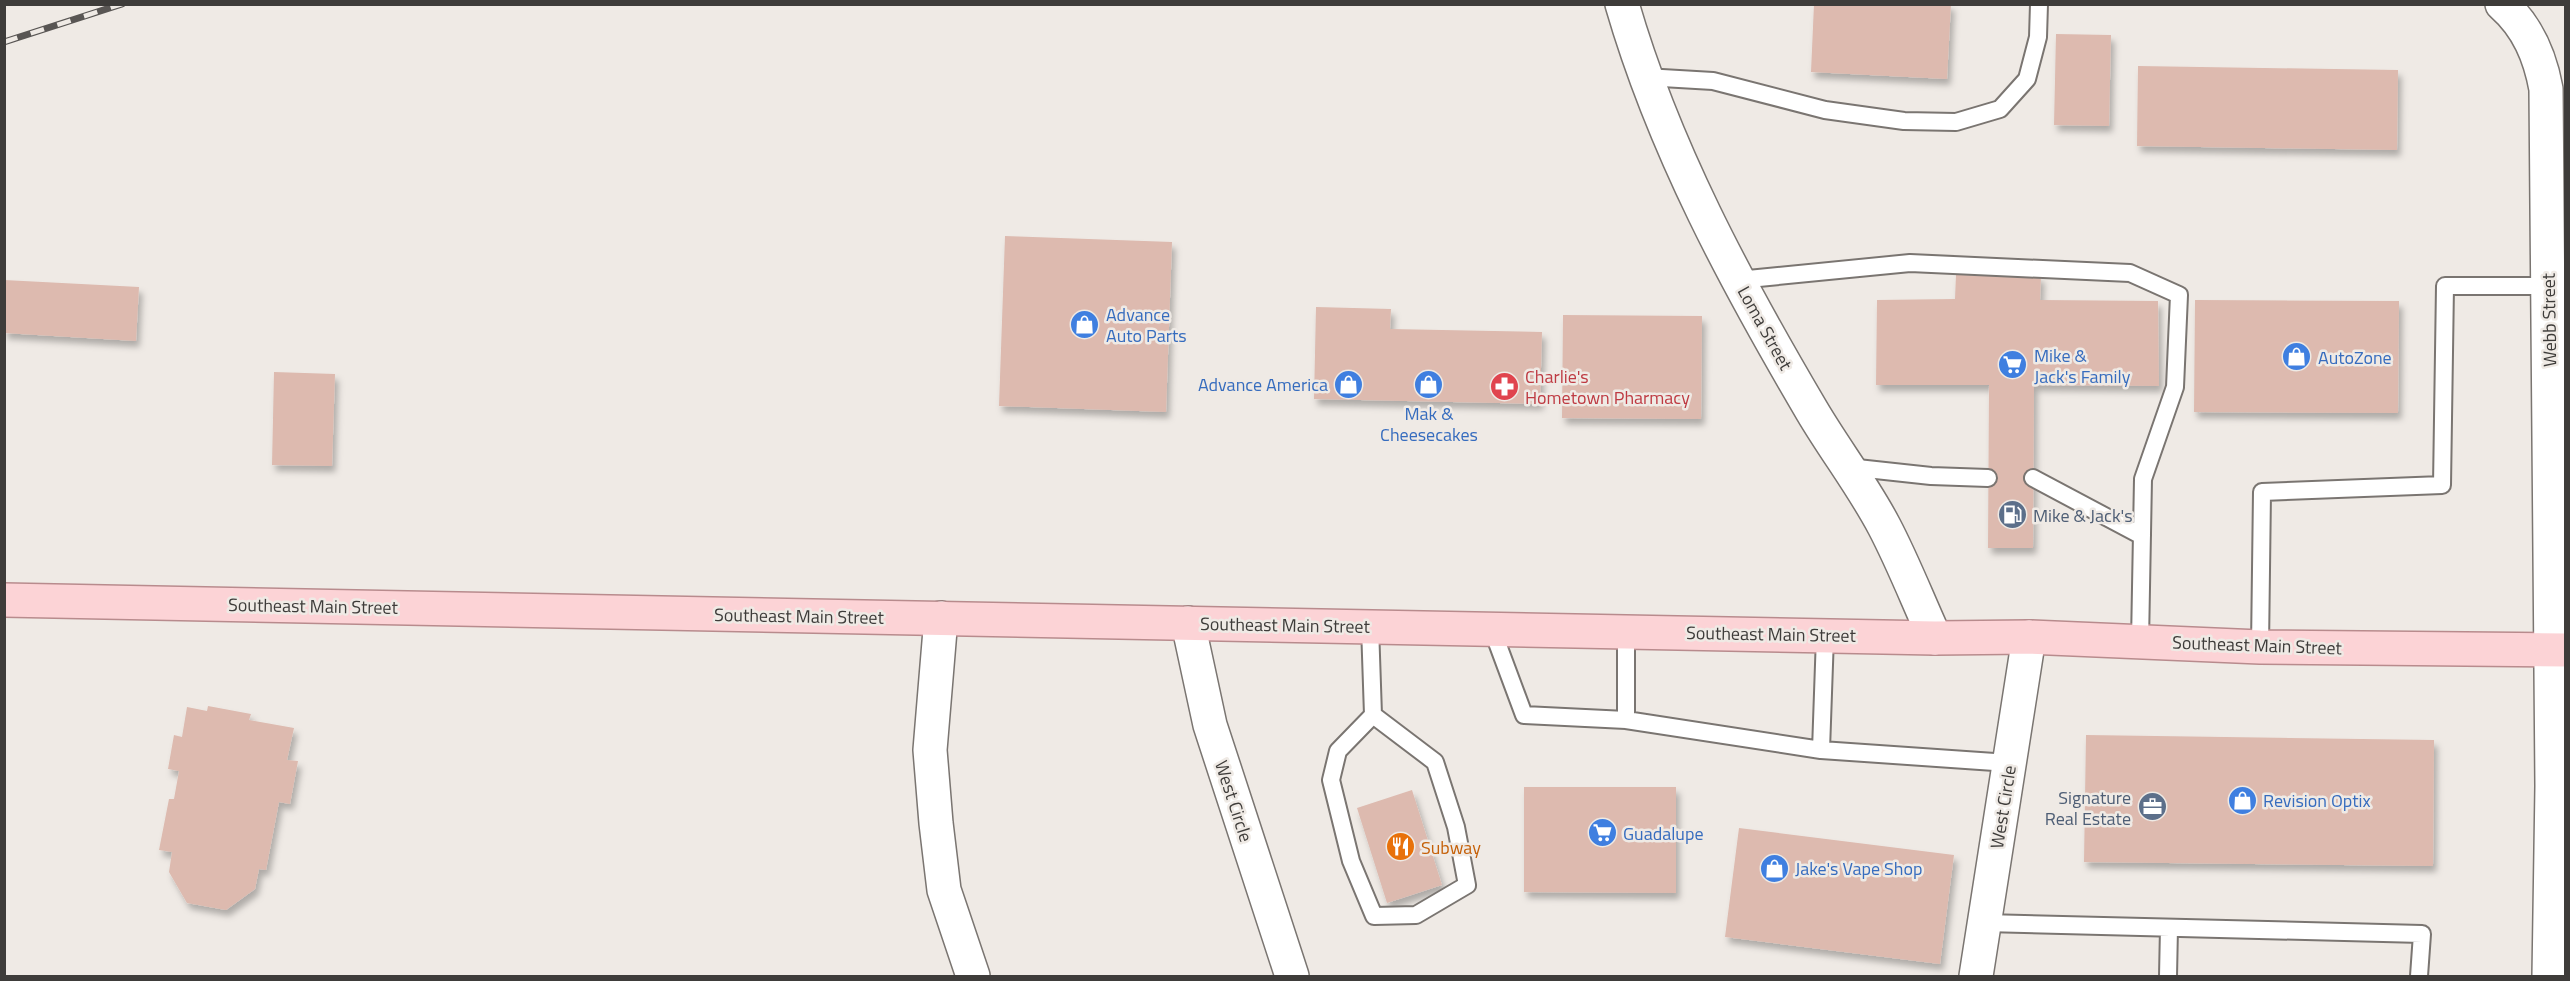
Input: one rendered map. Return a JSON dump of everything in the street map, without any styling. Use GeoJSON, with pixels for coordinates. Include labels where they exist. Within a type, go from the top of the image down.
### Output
{"type":"FeatureCollection","features":[{"type":"Feature","properties":{"kind":"main road","name":"Southeast Main Street"},"geometry":{"type":"LineString","coordinates":[[4,600],[1825,636],[2029,637],[2260,647],[2558,650]]}},
{"type":"Feature","properties":{"kind":"street","name":"Loma Street"},"geometry":{"type":"LineString","coordinates":[[1622,4],[1645,77],[1671,142],[1738,280],[1764,328],[1884,526],[1935,638]]}},
{"type":"Feature","properties":{"kind":"street","name":"Webb Street"},"geometry":{"type":"LineString","coordinates":[[2502,4],[2528,35],[2541,61],[2546,89],[2548,286],[2558,650],[2552,786],[2548,976]]}},
{"type":"Feature","properties":{"kind":"street"},"geometry":{"type":"LineString","coordinates":[[941,618],[930,750],[936,823],[944,891],[973,976]]}},
{"type":"Feature","properties":{"kind":"street","name":"West Circle"},"geometry":{"type":"LineString","coordinates":[[1188,622],[1210,725],[1292,976]]}},
{"type":"Feature","properties":{"kind":"street","name":"West Circle"},"geometry":{"type":"LineString","coordinates":[[1976,976],[2029,637]]}},
{"type":"Feature","properties":{"kind":"lane"},"geometry":{"type":"LineString","coordinates":[[1645,77],[1713,81],[1824,110],[1904,121],[1956,122],[2000,109],[2027,79],[2038,37],[2039,4]]}},
{"type":"Feature","properties":{"kind":"lane"},"geometry":{"type":"LineString","coordinates":[[1738,280],[1910,263],[2130,273],[2179,295],[2175,387],[2143,479],[2140,642]]}},
{"type":"Feature","properties":{"kind":"lane"},"geometry":{"type":"LineString","coordinates":[[2260,647],[2262,492],[2442,485],[2445,286],[2548,286]]}},
{"type":"Feature","properties":{"kind":"lane"},"geometry":{"type":"LineString","coordinates":[[1847,466],[1931,476],[1988,477]]}},
{"type":"Feature","properties":{"kind":"lane"},"geometry":{"type":"LineString","coordinates":[[2033,478],[2142,536]]}},
{"type":"Feature","properties":{"kind":"lane"},"geometry":{"type":"LineString","coordinates":[[1370,626],[1373,716],[1338,751],[1331,780],[1351,861],[1374,916],[1416,915],[1467,885],[1456,827],[1435,762],[1373,716]]}},
{"type":"Feature","properties":{"kind":"lane"},"geometry":{"type":"LineString","coordinates":[[1491,629],[1524,715],[1626,720],[1821,750],[2009,763]]}},
{"type":"Feature","properties":{"kind":"lane"},"geometry":{"type":"LineString","coordinates":[[1626,631],[1626,720]]}},
{"type":"Feature","properties":{"kind":"lane"},"geometry":{"type":"LineString","coordinates":[[1821,750],[1825,636]]}},
{"type":"Feature","properties":{"kind":"lane"},"geometry":{"type":"LineString","coordinates":[[1985,923],[2422,934],[2419,976]]}},
{"type":"Feature","properties":{"kind":"lane"},"geometry":{"type":"LineString","coordinates":[[2168,976],[2169,928]]}},
{"type":"Feature","properties":{"kind":"building"},"geometry":{"type":"Polygon","coordinates":[[[1814,4],[1951,4],[1947,79],[1811,72],[1814,4]]]}},
{"type":"Feature","properties":{"kind":"building"},"geometry":{"type":"Polygon","coordinates":[[[2056,34],[2111,35],[2109,126],[2054,125],[2056,34]]]}},
{"type":"Feature","properties":{"kind":"building"},"geometry":{"type":"Polygon","coordinates":[[[2138,66],[2398,70],[2397,150],[2137,146],[2138,66]]]}},
{"type":"Feature","properties":{"kind":"building","name":"Advance Auto Parts"},"geometry":{"type":"Polygon","coordinates":[[[1005,236],[1172,242],[1166,412],[999,406],[1005,236]]]}},
{"type":"Feature","properties":{"kind":"building"},"geometry":{"type":"Polygon","coordinates":[[[1956,275],[2041,276],[2040,300],[2158,301],[2159,386],[2034,385],[2033,548],[1988,548],[1989,385],[1876,385],[1877,300],[1955,299],[1956,275]]]}},
{"type":"Feature","properties":{"kind":"building"},"geometry":{"type":"Polygon","coordinates":[[[4,280],[139,287],[136,341],[4,333],[4,280]]]}},
{"type":"Feature","properties":{"kind":"building","name":"AutoZone"},"geometry":{"type":"Polygon","coordinates":[[[2195,300],[2399,301],[2398,413],[2194,412],[2195,300]]]}},
{"type":"Feature","properties":{"kind":"building"},"geometry":{"type":"Polygon","coordinates":[[[1316,307],[1391,309],[1390,329],[1542,332],[1540,404],[1314,399],[1316,307]]]}},
{"type":"Feature","properties":{"kind":"building"},"geometry":{"type":"Polygon","coordinates":[[[1563,315],[1702,316],[1701,419],[1562,418],[1563,315]]]}},
{"type":"Feature","properties":{"kind":"building"},"geometry":{"type":"Polygon","coordinates":[[[274,372],[335,374],[332,466],[272,465],[274,372]]]}},
{"type":"Feature","properties":{"kind":"building"},"geometry":{"type":"Polygon","coordinates":[[[208,706],[251,714],[249,720],[294,728],[287,760],[298,761],[290,804],[279,802],[266,870],[259,869],[255,889],[226,910],[187,903],[169,872],[172,852],[159,850],[169,799],[174,799],[179,771],[168,769],[174,735],[182,737],[187,707],[207,711],[208,706]]]}},
{"type":"Feature","properties":{"kind":"building"},"geometry":{"type":"Polygon","coordinates":[[[2086,735],[2434,740],[2433,866],[2084,862],[2086,735]]]}},
{"type":"Feature","properties":{"kind":"building"},"geometry":{"type":"Polygon","coordinates":[[[1524,787],[1676,787],[1676,893],[1524,892],[1524,787]]]}},
{"type":"Feature","properties":{"kind":"building","name":"Subway"},"geometry":{"type":"Polygon","coordinates":[[[1412,790],[1442,885],[1387,903],[1357,808],[1412,790]]]}},
{"type":"Feature","properties":{"kind":"building"},"geometry":{"type":"Polygon","coordinates":[[[1739,828],[1954,855],[1940,964],[1725,937],[1739,828]]]}},
{"type":"Feature","properties":{"kind":"railway"},"geometry":{"type":"LineString","coordinates":[[4,42],[122,4]]}},
{"type":"Feature","properties":{"kind":"place","name":"Advance Auto Parts"},"geometry":{"type":"Point","coordinates":[1085,324]}},
{"type":"Feature","properties":{"kind":"place","name":"AutoZone"},"geometry":{"type":"Point","coordinates":[2297,357]}},
{"type":"Feature","properties":{"kind":"place","name":"Mike & Jack's Family"},"geometry":{"type":"Point","coordinates":[2013,365]}},
{"type":"Feature","properties":{"kind":"place","name":"Advance America"},"geometry":{"type":"Point","coordinates":[1349,384]}},
{"type":"Feature","properties":{"kind":"place","name":"Mak & Cheesecakes"},"geometry":{"type":"Point","coordinates":[1429,384]}},
{"type":"Feature","properties":{"kind":"place","name":"Charlie's Hometown Pharmacy"},"geometry":{"type":"Point","coordinates":[1504,386]}},
{"type":"Feature","properties":{"kind":"place","name":"Mike & Jack's"},"geometry":{"type":"Point","coordinates":[2012,515]}},
{"type":"Feature","properties":{"kind":"place","name":"Revision Optix"},"geometry":{"type":"Point","coordinates":[2242,800]}},
{"type":"Feature","properties":{"kind":"place","name":"Signature Real Estate"},"geometry":{"type":"Point","coordinates":[2152,807]}},
{"type":"Feature","properties":{"kind":"place","name":"Guadalupe"},"geometry":{"type":"Point","coordinates":[1602,833]}},
{"type":"Feature","properties":{"kind":"place","name":"Subway"},"geometry":{"type":"Point","coordinates":[1400,847]}},
{"type":"Feature","properties":{"kind":"place","name":"Jake's Vape Shop"},"geometry":{"type":"Point","coordinates":[1774,868]}}]}
